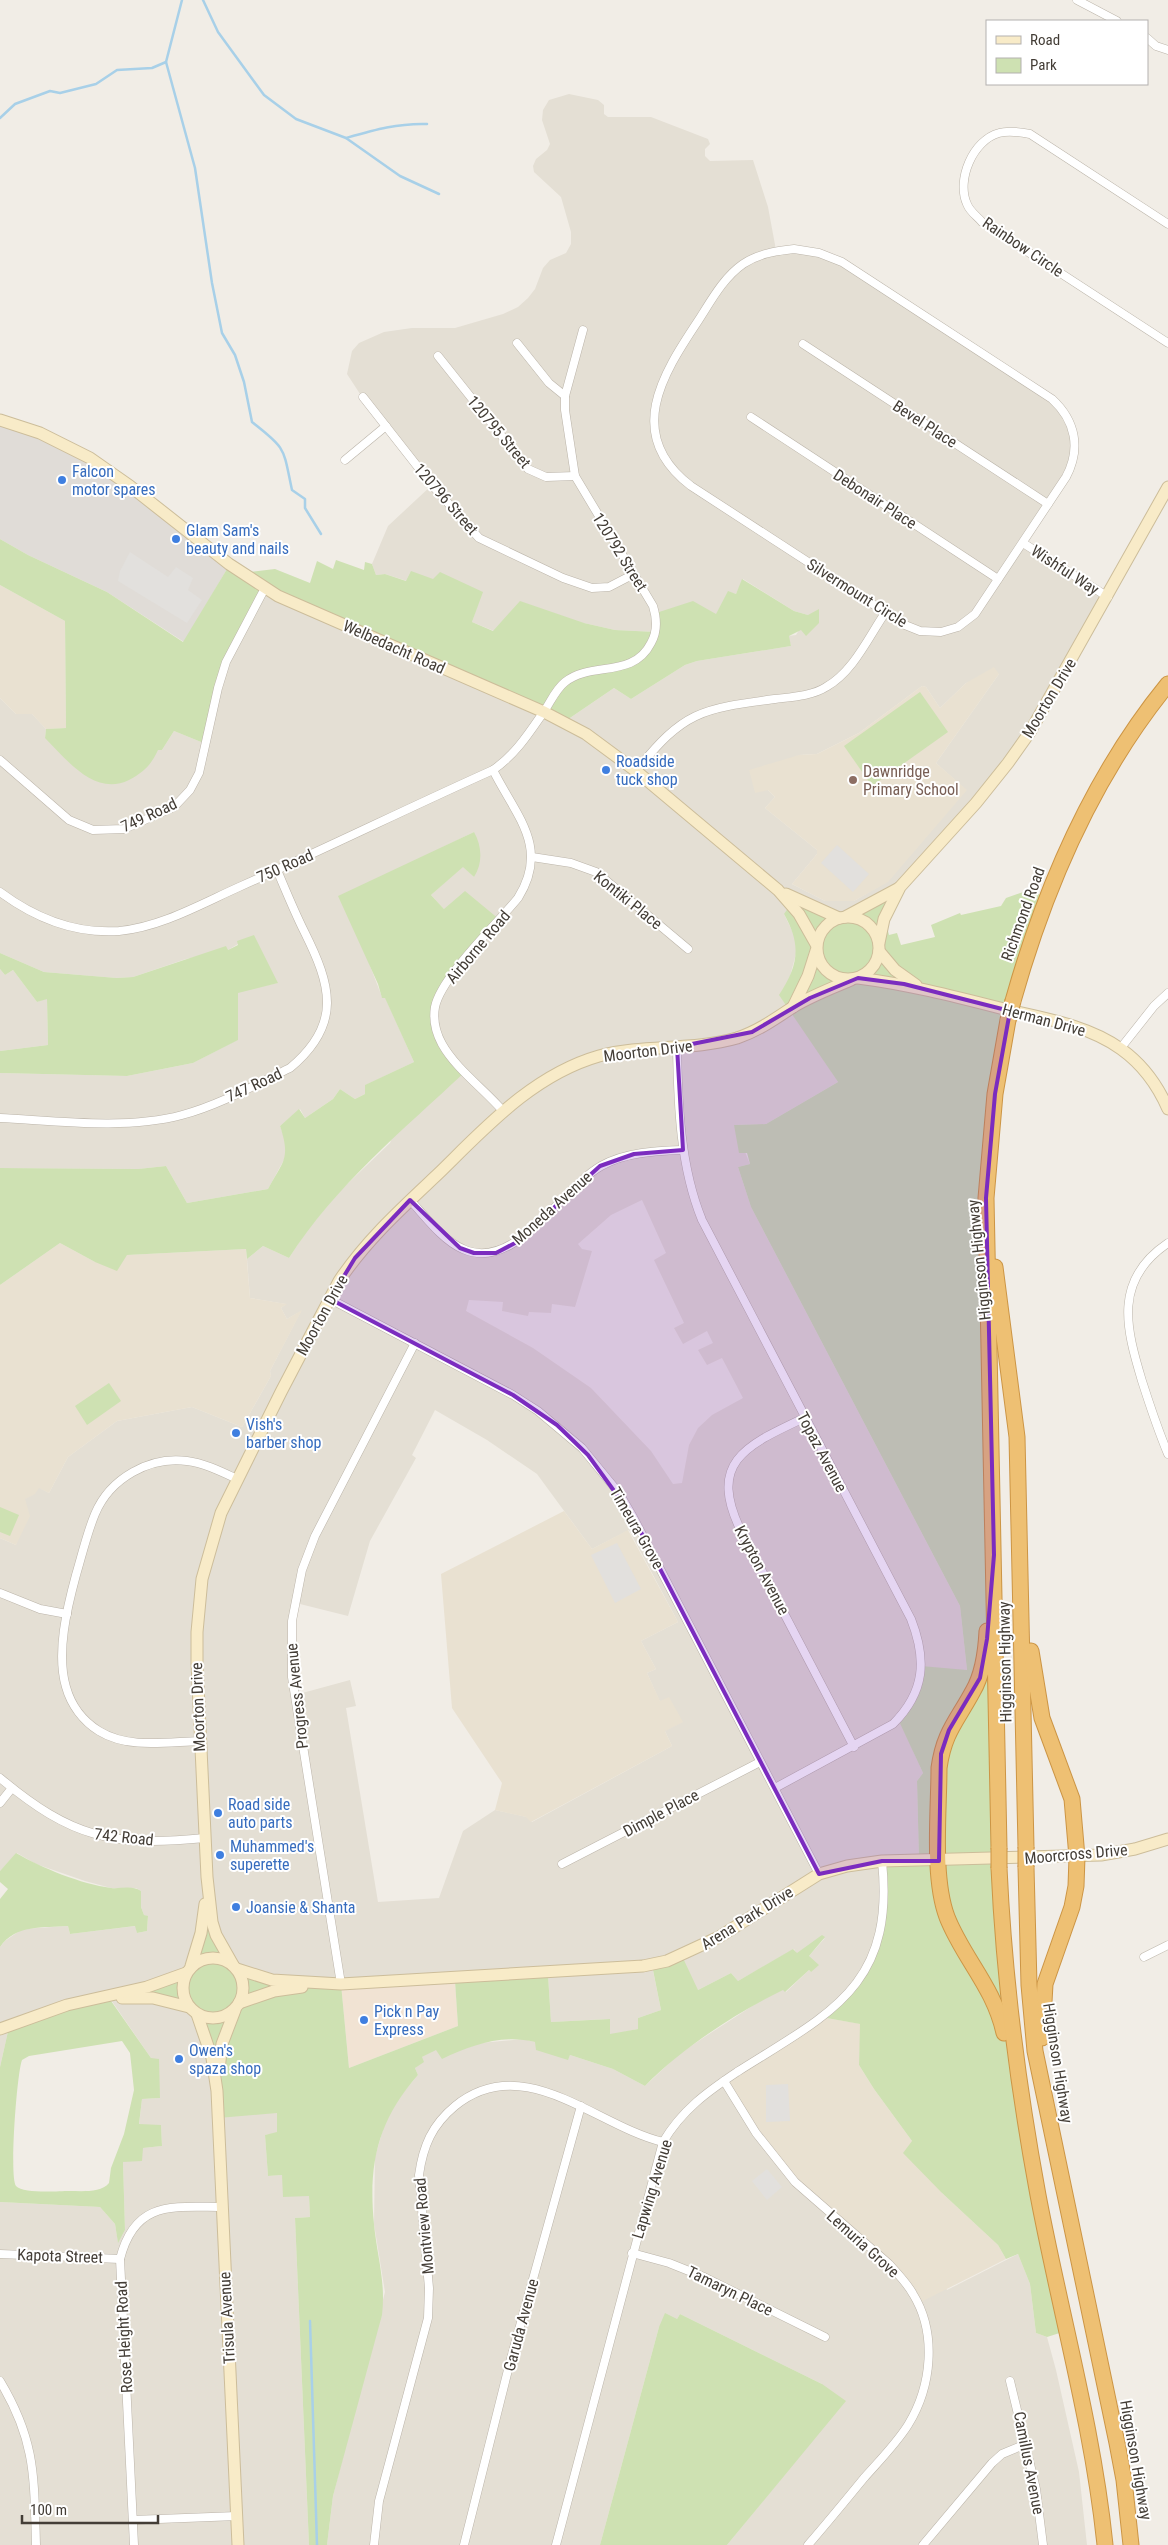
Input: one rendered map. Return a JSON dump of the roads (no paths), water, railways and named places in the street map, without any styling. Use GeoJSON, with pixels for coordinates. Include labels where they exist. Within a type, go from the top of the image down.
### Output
{"type":"FeatureCollection","features":[{"type":"Feature","properties":{"kind":"highway","name":"Richmond Road"},"geometry":{"type":"LineString","coordinates":[[988,1183],[995,1094],[1008,1020],[1012,1001],[1040,914],[1072,838],[1126,742],[1168,684]]}},
{"type":"Feature","properties":{"kind":"highway","name":"Higginson Highway"},"geometry":{"type":"LineString","coordinates":[[988,1183],[986,1198],[986,1253],[999,1848],[1006,1864],[1003,1950],[1008,2006],[1038,2196],[1094,2458],[1105,2545]]}},
{"type":"Feature","properties":{"kind":"highway","name":"Higginson Highway"},"geometry":{"type":"LineString","coordinates":[[988,1183],[997,1287],[1016,1428],[1021,1555],[1026,1868],[1031,2015],[1035,2052],[1117,2443],[1131,2545]]}},
{"type":"Feature","properties":{"kind":"highway"},"geometry":{"type":"LineString","coordinates":[[994,1555],[987,1640],[980,1678],[948,1730],[941,1754],[939,1861],[941,1893],[947,1916],[988,1988],[1003,2027],[1038,2196]]}},
{"type":"Feature","properties":{"kind":"highway"},"geometry":{"type":"LineString","coordinates":[[1021,1555],[1037,1695],[1048,1738],[1072,1799],[1077,1857],[1074,1897],[1050,1965],[1042,2012],[1044,2056],[1058,2166]]}},
{"type":"Feature","properties":{"kind":"street"},"geometry":{"type":"LineString","coordinates":[[1077,0],[1115,20]]}},
{"type":"Feature","properties":{"kind":"street"},"geometry":{"type":"LineString","coordinates":[[1148,39],[1156,46],[1168,50]]}},
{"type":"Feature","properties":{"kind":"street","name":"Rainbow Circle"},"geometry":{"type":"LineString","coordinates":[[1168,224],[1030,134],[1022,132],[999,133],[986,140],[973,158],[964,177],[963,186],[967,205],[982,222],[1168,343]]}},
{"type":"Feature","properties":{"kind":"street","name":"Silvermount Circle"},"geometry":{"type":"LineString","coordinates":[[780,250],[806,250],[830,256],[1052,399],[1068,419],[1075,436],[1076,446],[1071,467],[1048,504],[975,614],[966,622],[950,630],[930,633],[920,631],[885,613],[678,476],[667,461],[658,442],[654,416],[656,400],[666,370],[723,282],[742,265],[762,255],[780,250]]}},
{"type":"Feature","properties":{"kind":"street","name":"120792 Street"},"geometry":{"type":"LineString","coordinates":[[544,712],[558,690],[569,679],[586,673],[631,664],[650,645],[656,628],[656,614],[650,599],[576,476],[565,410],[565,396],[583,330]]}},
{"type":"Feature","properties":{"kind":"street"},"geometry":{"type":"LineString","coordinates":[[517,343],[550,383],[565,396]]}},
{"type":"Feature","properties":{"kind":"street","name":"Bevel Place"},"geometry":{"type":"LineString","coordinates":[[803,344],[1048,504]]}},
{"type":"Feature","properties":{"kind":"street","name":"120795 Street"},"geometry":{"type":"LineString","coordinates":[[438,356],[528,469],[546,477],[576,476]]}},
{"type":"Feature","properties":{"kind":"street","name":"120796 Street"},"geometry":{"type":"LineString","coordinates":[[363,397],[465,523],[486,542],[576,584],[592,588],[609,587],[634,574]]}},
{"type":"Feature","properties":{"kind":"street","name":"Debonair Place"},"geometry":{"type":"LineString","coordinates":[[751,418],[998,579]]}},
{"type":"Feature","properties":{"kind":"street","name":"Welbedacht Road"},"geometry":{"type":"LineString","coordinates":[[0,420],[44,434],[96,462],[229,564],[265,588],[313,612],[544,712],[586,734],[636,771],[778,890],[799,914],[816,948]]}},
{"type":"Feature","properties":{"kind":"street"},"geometry":{"type":"LineString","coordinates":[[345,460],[386,426]]}},
{"type":"Feature","properties":{"kind":"street","name":"Moorton Drive"},"geometry":{"type":"LineString","coordinates":[[879,947],[884,919],[900,887],[1008,764],[1049,701],[1108,598],[1168,487]]}},
{"type":"Feature","properties":{"kind":"street","name":"Wishful Way"},"geometry":{"type":"LineString","coordinates":[[1023,543],[1108,598]]}},
{"type":"Feature","properties":{"kind":"street","name":"749 Road"},"geometry":{"type":"LineString","coordinates":[[0,760],[69,820],[93,830],[124,829],[174,806],[190,790],[199,773],[224,670],[236,641],[265,588]]}},
{"type":"Feature","properties":{"kind":"street"},"geometry":{"type":"LineString","coordinates":[[636,771],[665,736],[688,719],[701,713],[723,707],[798,696],[825,688],[851,664],[885,613]]}},
{"type":"Feature","properties":{"kind":"street","name":"750 Road"},"geometry":{"type":"LineString","coordinates":[[0,892],[31,912],[59,924],[84,929],[118,931],[158,922],[277,870],[493,770],[514,754],[544,712]]}},
{"type":"Feature","properties":{"kind":"street","name":"Airborne Road"},"geometry":{"type":"LineString","coordinates":[[493,770],[521,819],[532,857],[527,884],[518,898],[446,984],[435,1007],[437,1034],[442,1045],[503,1111]]}},
{"type":"Feature","properties":{"kind":"street","name":"Kontiki Place"},"geometry":{"type":"LineString","coordinates":[[532,857],[571,862],[596,872],[688,949]]}},
{"type":"Feature","properties":{"kind":"street","name":"747 Road"},"geometry":{"type":"LineString","coordinates":[[0,1118],[105,1122],[163,1119],[213,1104],[290,1068],[299,1060],[309,1051],[320,1032],[327,1008],[326,986],[319,960],[277,870]]}},
{"type":"Feature","properties":{"kind":"street","name":"Moorton Drive"},"geometry":{"type":"LineString","coordinates":[[842,917],[900,887]]}},
{"type":"Feature","properties":{"kind":"street","name":"Welbedacht Road"},"geometry":{"type":"LineString","coordinates":[[778,890],[842,917]]}},
{"type":"Feature","properties":{"kind":"street"},"geometry":{"type":"LineString","coordinates":[[842,917],[856,918],[867,923],[875,932],[879,947],[873,967],[855,979],[839,979],[828,973],[820,963],[816,948],[824,928],[842,917]]}},
{"type":"Feature","properties":{"kind":"street","name":"Herman Drive"},"geometry":{"type":"LineString","coordinates":[[879,947],[895,970],[920,988]]}},
{"type":"Feature","properties":{"kind":"street","name":"Moorton Drive"},"geometry":{"type":"LineString","coordinates":[[793,1007],[808,976],[816,948]]}},
{"type":"Feature","properties":{"kind":"street","name":"Moorton Drive"},"geometry":{"type":"LineString","coordinates":[[235,1967],[216,1934],[212,1922],[207,1877],[199,1741],[197,1632],[202,1579],[221,1513],[237,1479],[330,1299],[355,1258],[410,1200],[503,1111],[541,1083],[581,1062],[620,1052],[708,1044],[737,1038],[767,1025],[793,1007],[855,979]]}},
{"type":"Feature","properties":{"kind":"street","name":"Herman Drive"},"geometry":{"type":"LineString","coordinates":[[855,979],[920,988],[1085,1030],[1120,1049],[1150,1078],[1168,1108]]}},
{"type":"Feature","properties":{"kind":"street"},"geometry":{"type":"LineString","coordinates":[[1120,1049],[1154,1006],[1168,993]]}},
{"type":"Feature","properties":{"kind":"street","name":"Topaz Avenue"},"geometry":{"type":"LineString","coordinates":[[677,1047],[683,1150],[693,1199],[804,1418],[911,1619],[921,1649],[920,1678],[916,1691],[904,1714],[893,1724],[854,1747],[775,1788]]}},
{"type":"Feature","properties":{"kind":"street","name":"Moneda Avenue"},"geometry":{"type":"LineString","coordinates":[[410,1200],[460,1248],[474,1253],[496,1253],[515,1243],[600,1166],[634,1154],[683,1150]]}},
{"type":"Feature","properties":{"kind":"street"},"geometry":{"type":"LineString","coordinates":[[1168,1243],[1153,1254],[1137,1275],[1130,1294],[1127,1316],[1136,1360],[1155,1421],[1168,1454]]}},
{"type":"Feature","properties":{"kind":"street","name":"Timeura Grove"},"geometry":{"type":"LineString","coordinates":[[330,1299],[513,1395],[557,1426],[588,1455],[618,1493],[633,1517],[820,1874]]}},
{"type":"Feature","properties":{"kind":"street","name":"Progress Avenue"},"geometry":{"type":"LineString","coordinates":[[336,1984],[292,1677],[292,1621],[302,1570],[315,1536],[414,1343]]}},
{"type":"Feature","properties":{"kind":"street","name":"Krypton Avenue"},"geometry":{"type":"LineString","coordinates":[[804,1418],[750,1446],[742,1453],[730,1474],[728,1499],[742,1534],[854,1747]]}},
{"type":"Feature","properties":{"kind":"street"},"geometry":{"type":"LineString","coordinates":[[199,1741],[124,1742],[105,1735],[90,1725],[74,1707],[65,1685],[63,1652],[67,1614],[79,1566],[96,1512],[104,1499],[126,1476],[149,1465],[173,1460],[198,1463],[237,1479]]}},
{"type":"Feature","properties":{"kind":"street"},"geometry":{"type":"LineString","coordinates":[[0,1593],[40,1609],[67,1614]]}},
{"type":"Feature","properties":{"kind":"street","name":"Dimple Place"},"geometry":{"type":"LineString","coordinates":[[562,1864],[760,1762]]}},
{"type":"Feature","properties":{"kind":"street","name":"742 Road"},"geometry":{"type":"LineString","coordinates":[[0,1778],[62,1823],[91,1834],[137,1841],[204,1838]]}},
{"type":"Feature","properties":{"kind":"street"},"geometry":{"type":"LineString","coordinates":[[0,1803],[12,1788]]}},
{"type":"Feature","properties":{"kind":"street","name":"Moorcross Drive"},"geometry":{"type":"LineString","coordinates":[[1006,1864],[1135,1849],[1168,1838]]}},
{"type":"Feature","properties":{"kind":"street","name":"Arena Park Drive"},"geometry":{"type":"LineString","coordinates":[[98,1998],[153,1998],[215,2018],[226,2015],[237,2006],[274,1991],[336,1984],[643,1966],[667,1961],[703,1946],[820,1874],[847,1866],[882,1861],[1006,1864]]}},
{"type":"Feature","properties":{"kind":"street","name":"Lapwing Avenue"},"geometry":{"type":"LineString","coordinates":[[556,2545],[632,2253],[664,2142],[688,2107],[839,2005],[853,1990],[869,1965],[880,1932],[884,1890],[882,1861]]}},
{"type":"Feature","properties":{"kind":"street","name":"Moorton Drive"},"geometry":{"type":"LineString","coordinates":[[188,1970],[204,1922],[207,1877]]}},
{"type":"Feature","properties":{"kind":"street"},"geometry":{"type":"LineString","coordinates":[[1144,1957],[1168,1945]]}},
{"type":"Feature","properties":{"kind":"street","name":"Arena Park Drive"},"geometry":{"type":"LineString","coordinates":[[0,2029],[59,2008],[148,1987],[188,1970],[205,1958],[215,1957],[235,1967],[272,1980],[336,1984]]}},
{"type":"Feature","properties":{"kind":"street"},"geometry":{"type":"LineString","coordinates":[[235,1967],[243,1986],[237,2006]]}},
{"type":"Feature","properties":{"kind":"street"},"geometry":{"type":"LineString","coordinates":[[188,1970],[182,1992],[193,2010]]}},
{"type":"Feature","properties":{"kind":"street","name":"Trisula Avenue"},"geometry":{"type":"LineString","coordinates":[[217,2090],[222,2044],[237,2006]]}},
{"type":"Feature","properties":{"kind":"street","name":"Trisula Avenue"},"geometry":{"type":"LineString","coordinates":[[193,2010],[212,2058],[217,2090],[238,2545]]}},
{"type":"Feature","properties":{"kind":"street","name":"Lemuria Grove"},"geometry":{"type":"LineString","coordinates":[[724,2081],[756,2133],[790,2176],[821,2206],[889,2264],[902,2278],[913,2294],[926,2326],[929,2359],[926,2378],[914,2415],[898,2438],[808,2545]]}},
{"type":"Feature","properties":{"kind":"street","name":"Montview Road"},"geometry":{"type":"LineString","coordinates":[[374,2545],[380,2501],[428,2318],[429,2288],[419,2190],[422,2156],[427,2140],[444,2115],[471,2095],[508,2086],[528,2086],[581,2106],[664,2142]]}},
{"type":"Feature","properties":{"kind":"street","name":"Garuda Avenue"},"geometry":{"type":"LineString","coordinates":[[464,2545],[508,2371],[581,2106]]}},
{"type":"Feature","properties":{"kind":"street","name":"Rose Height Road"},"geometry":{"type":"LineString","coordinates":[[134,2545],[120,2259],[126,2240],[135,2224],[150,2213],[169,2209],[222,2208]]}},
{"type":"Feature","properties":{"kind":"street","name":"Tamaryn Place"},"geometry":{"type":"LineString","coordinates":[[632,2253],[688,2270],[825,2337]]}},
{"type":"Feature","properties":{"kind":"street","name":"Kapota Street"},"geometry":{"type":"LineString","coordinates":[[0,2254],[120,2259]]}},
{"type":"Feature","properties":{"kind":"street"},"geometry":{"type":"LineString","coordinates":[[0,2381],[18,2412],[30,2450],[36,2545]]}},
{"type":"Feature","properties":{"kind":"street","name":"Camillus Avenue"},"geometry":{"type":"LineString","coordinates":[[1010,2381],[1041,2516],[1043,2545]]}},
{"type":"Feature","properties":{"kind":"street"},"geometry":{"type":"LineString","coordinates":[[923,2545],[992,2463],[1002,2454],[1026,2444]]}},
{"type":"Feature","properties":{"kind":"street"},"geometry":{"type":"LineString","coordinates":[[133,2520],[237,2516]]}},
{"type":"Feature","properties":{"kind":"waterway"},"geometry":{"type":"LineString","coordinates":[[0,118],[15,104],[50,91],[60,93],[96,84],[117,70],[152,68],[166,62],[182,0]]}},
{"type":"Feature","properties":{"kind":"waterway"},"geometry":{"type":"LineString","coordinates":[[203,0],[218,32],[264,95],[296,119],[346,138],[400,176],[439,194]]}},
{"type":"Feature","properties":{"kind":"waterway"},"geometry":{"type":"LineString","coordinates":[[166,62],[195,168],[212,283],[222,333],[235,355],[244,382],[252,422],[272,438],[282,450],[292,490],[305,499],[305,508],[321,534]]}},
{"type":"Feature","properties":{"kind":"waterway"},"geometry":{"type":"LineString","coordinates":[[346,138],[396,126],[427,124]]}},
{"type":"Feature","properties":{"kind":"waterway"},"geometry":{"type":"LineString","coordinates":[[310,2321],[317,2545]]}},
{"type":"Feature","properties":{"kind":"place","name":"Falcon motor spares"},"geometry":{"type":"Point","coordinates":[62,480]}},
{"type":"Feature","properties":{"kind":"place","name":"Glam Sam's beauty and nails"},"geometry":{"type":"Point","coordinates":[176,539]}},
{"type":"Feature","properties":{"kind":"place","name":"Roadside tuck shop"},"geometry":{"type":"Point","coordinates":[606,770]}},
{"type":"Feature","properties":{"kind":"place","name":"Dawnridge Primary School"},"geometry":{"type":"Point","coordinates":[853,780]}},
{"type":"Feature","properties":{"kind":"place","name":"Vish's barber shop"},"geometry":{"type":"Point","coordinates":[236,1433]}},
{"type":"Feature","properties":{"kind":"place","name":"Road side auto parts"},"geometry":{"type":"Point","coordinates":[218,1813]}},
{"type":"Feature","properties":{"kind":"place","name":"Muhammed's superette"},"geometry":{"type":"Point","coordinates":[220,1855]}},
{"type":"Feature","properties":{"kind":"place","name":"Joansie & Shanta"},"geometry":{"type":"Point","coordinates":[236,1907]}},
{"type":"Feature","properties":{"kind":"place","name":"Pick n Pay Express"},"geometry":{"type":"Point","coordinates":[364,2020]}},
{"type":"Feature","properties":{"kind":"place","name":"Owen's spaza shop"},"geometry":{"type":"Point","coordinates":[179,2059]}}]}
